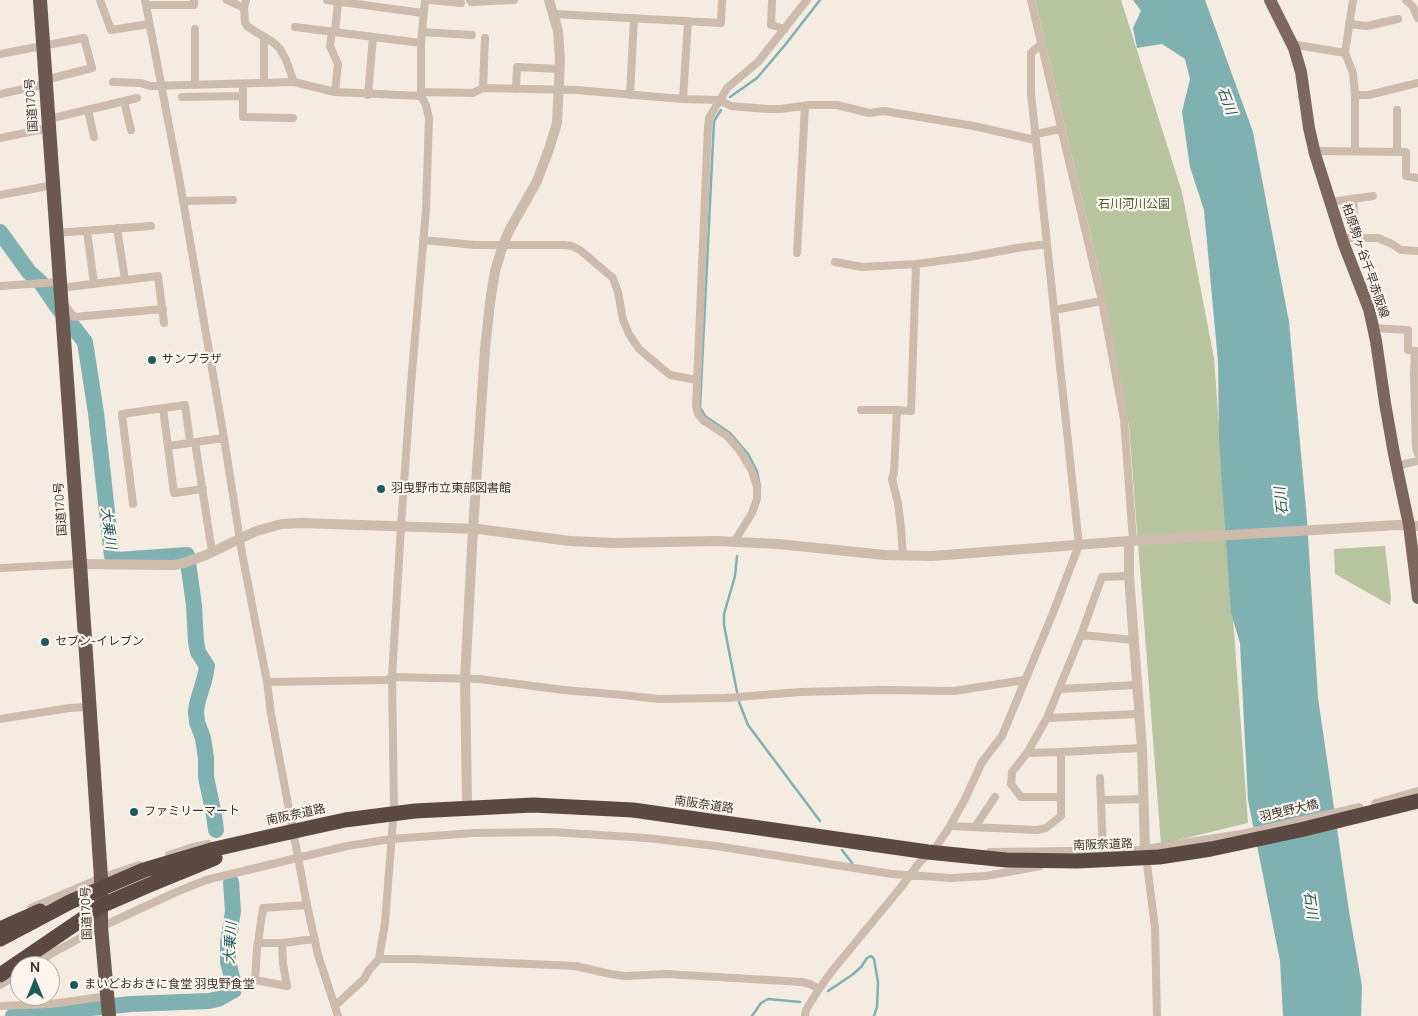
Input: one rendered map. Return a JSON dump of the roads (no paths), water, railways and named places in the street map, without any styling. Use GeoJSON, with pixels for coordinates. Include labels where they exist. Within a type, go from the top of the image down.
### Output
{"type":"FeatureCollection","features":[{"type":"Feature","properties":{"kind":"highway","name":"国道170号"},"geometry":{"type":"LineString","coordinates":[[40,0],[80,564],[101,878],[101,927],[108,1007]]}},
{"type":"Feature","properties":{"kind":"highway","name":"南阪奈道路"},"geometry":{"type":"LineString","coordinates":[[0,939],[70,902],[144,870],[215,849],[344,820],[415,811],[533,805],[633,810],[928,852],[1006,860],[1077,861],[1159,857],[1211,849],[1300,830],[1418,801]]}},
{"type":"Feature","properties":{"kind":"highway","name":"南阪奈道路"},"geometry":{"type":"LineString","coordinates":[[0,945],[25,934],[68,910],[146,878],[191,863],[235,850],[348,826],[414,816],[464,812],[532,811],[584,814],[710,826],[927,858],[1005,865],[1078,866],[1159,862],[1215,855],[1418,807]]}},
{"type":"Feature","properties":{"kind":"highway"},"geometry":{"type":"LineString","coordinates":[[0,975],[103,905],[235,850]]}},
{"type":"Feature","properties":{"kind":"highway"},"geometry":{"type":"LineString","coordinates":[[0,929],[42,910],[70,902]]}},
{"type":"Feature","properties":{"kind":"main road","name":"柏原駒ヶ谷千早赤阪線"},"geometry":{"type":"LineString","coordinates":[[1270,0],[1294,48],[1301,72],[1314,151],[1374,328],[1396,466],[1408,525],[1418,598]]}},
{"type":"Feature","properties":{"kind":"street"},"geometry":{"type":"LineString","coordinates":[[100,0],[111,30],[149,24]]}},
{"type":"Feature","properties":{"kind":"street"},"geometry":{"type":"LineString","coordinates":[[194,0],[194,5],[145,3],[182,201],[224,438],[242,553],[292,827],[318,955],[336,1005],[338,1016]]}},
{"type":"Feature","properties":{"kind":"street"},"geometry":{"type":"LineString","coordinates":[[227,0],[245,4],[245,23],[280,49],[294,82]]}},
{"type":"Feature","properties":{"kind":"street"},"geometry":{"type":"LineString","coordinates":[[328,0],[424,14]]}},
{"type":"Feature","properties":{"kind":"street"},"geometry":{"type":"LineString","coordinates":[[336,1005],[364,979],[379,959],[385,923],[394,808],[392,677],[401,526],[426,210],[429,118],[421,94],[424,0]]}},
{"type":"Feature","properties":{"kind":"street"},"geometry":{"type":"LineString","coordinates":[[430,0],[461,2]]}},
{"type":"Feature","properties":{"kind":"street"},"geometry":{"type":"LineString","coordinates":[[470,0],[471,2],[514,0]]}},
{"type":"Feature","properties":{"kind":"street"},"geometry":{"type":"LineString","coordinates":[[468,802],[465,678],[485,349],[495,271],[510,229],[537,181],[557,123],[560,69],[558,31],[549,0]]}},
{"type":"Feature","properties":{"kind":"street"},"geometry":{"type":"LineString","coordinates":[[554,14],[721,23],[722,0]]}},
{"type":"Feature","properties":{"kind":"street"},"geometry":{"type":"LineString","coordinates":[[772,0],[771,25],[785,29]]}},
{"type":"Feature","properties":{"kind":"street"},"geometry":{"type":"LineString","coordinates":[[734,542],[757,499],[757,487],[752,470],[740,451],[727,436],[704,421],[698,414],[696,406],[708,127],[710,118],[726,88],[758,62],[807,0]]}},
{"type":"Feature","properties":{"kind":"street"},"geometry":{"type":"LineString","coordinates":[[1031,0],[1102,301],[1124,419],[1135,541],[1129,576],[1142,748],[1145,850],[1155,928],[1157,1016]]}},
{"type":"Feature","properties":{"kind":"street"},"geometry":{"type":"LineString","coordinates":[[1353,0],[1345,53],[1352,73],[1355,95],[1355,150]]}},
{"type":"Feature","properties":{"kind":"street"},"geometry":{"type":"LineString","coordinates":[[1406,0],[1413,7],[1418,18]]}},
{"type":"Feature","properties":{"kind":"street"},"geometry":{"type":"LineString","coordinates":[[335,92],[338,64],[330,46],[338,2]]}},
{"type":"Feature","properties":{"kind":"street"},"geometry":{"type":"LineString","coordinates":[[630,95],[634,18]]}},
{"type":"Feature","properties":{"kind":"street"},"geometry":{"type":"LineString","coordinates":[[1349,24],[1367,26],[1398,19]]}},
{"type":"Feature","properties":{"kind":"street"},"geometry":{"type":"LineString","coordinates":[[683,99],[688,21]]}},
{"type":"Feature","properties":{"kind":"street"},"geometry":{"type":"LineString","coordinates":[[295,26],[422,43]]}},
{"type":"Feature","properties":{"kind":"street"},"geometry":{"type":"LineString","coordinates":[[195,84],[196,29]]}},
{"type":"Feature","properties":{"kind":"street"},"geometry":{"type":"LineString","coordinates":[[422,32],[472,35]]}},
{"type":"Feature","properties":{"kind":"street"},"geometry":{"type":"LineString","coordinates":[[264,37],[264,84]]}},
{"type":"Feature","properties":{"kind":"street"},"geometry":{"type":"LineString","coordinates":[[368,94],[373,37]]}},
{"type":"Feature","properties":{"kind":"street"},"geometry":{"type":"LineString","coordinates":[[0,54],[84,38],[92,68],[0,94]]}},
{"type":"Feature","properties":{"kind":"street"},"geometry":{"type":"LineString","coordinates":[[483,88],[484,38]]}},
{"type":"Feature","properties":{"kind":"street"},"geometry":{"type":"LineString","coordinates":[[805,1016],[806,1010],[818,989],[919,863],[936,847],[950,826],[982,762],[1002,736],[1079,545],[1031,93],[1031,52],[1041,44]]}},
{"type":"Feature","properties":{"kind":"street"},"geometry":{"type":"LineString","coordinates":[[1294,48],[1297,45],[1345,53]]}},
{"type":"Feature","properties":{"kind":"street"},"geometry":{"type":"LineString","coordinates":[[516,89],[517,66],[560,69]]}},
{"type":"Feature","properties":{"kind":"street"},"geometry":{"type":"LineString","coordinates":[[113,82],[161,86],[294,82],[335,92],[368,94],[473,93],[483,88],[559,90],[719,100],[731,106],[767,109],[837,105],[869,113],[884,112],[1035,137],[1061,129]]}},
{"type":"Feature","properties":{"kind":"street"},"geometry":{"type":"LineString","coordinates":[[1355,95],[1369,95],[1418,83]]}},
{"type":"Feature","properties":{"kind":"street"},"geometry":{"type":"LineString","coordinates":[[243,84],[243,117],[293,118]]}},
{"type":"Feature","properties":{"kind":"street"},"geometry":{"type":"LineString","coordinates":[[182,97],[243,96]]}},
{"type":"Feature","properties":{"kind":"street"},"geometry":{"type":"LineString","coordinates":[[0,138],[88,110],[137,98]]}},
{"type":"Feature","properties":{"kind":"street"},"geometry":{"type":"LineString","coordinates":[[124,101],[131,130]]}},
{"type":"Feature","properties":{"kind":"street"},"geometry":{"type":"LineString","coordinates":[[797,253],[805,106]]}},
{"type":"Feature","properties":{"kind":"street"},"geometry":{"type":"LineString","coordinates":[[88,110],[94,136]]}},
{"type":"Feature","properties":{"kind":"street"},"geometry":{"type":"LineString","coordinates":[[1397,110],[1397,151]]}},
{"type":"Feature","properties":{"kind":"street"},"geometry":{"type":"LineString","coordinates":[[1314,151],[1406,152],[1406,176],[1418,178]]}},
{"type":"Feature","properties":{"kind":"street"},"geometry":{"type":"LineString","coordinates":[[0,195],[53,185]]}},
{"type":"Feature","properties":{"kind":"street"},"geometry":{"type":"LineString","coordinates":[[1330,202],[1373,196]]}},
{"type":"Feature","properties":{"kind":"street"},"geometry":{"type":"LineString","coordinates":[[1353,199],[1356,238]]}},
{"type":"Feature","properties":{"kind":"street"},"geometry":{"type":"LineString","coordinates":[[182,201],[233,200]]}},
{"type":"Feature","properties":{"kind":"street"},"geometry":{"type":"LineString","coordinates":[[56,233],[151,226]]}},
{"type":"Feature","properties":{"kind":"street"},"geometry":{"type":"LineString","coordinates":[[117,228],[125,280]]}},
{"type":"Feature","properties":{"kind":"street"},"geometry":{"type":"LineString","coordinates":[[87,231],[94,284]]}},
{"type":"Feature","properties":{"kind":"street"},"geometry":{"type":"LineString","coordinates":[[1342,238],[1378,238],[1401,250],[1418,250]]}},
{"type":"Feature","properties":{"kind":"street"},"geometry":{"type":"LineString","coordinates":[[423,240],[503,246],[563,245],[572,246],[580,250],[613,278],[618,292],[623,320],[629,334],[639,349],[670,375],[697,380]]}},
{"type":"Feature","properties":{"kind":"street"},"geometry":{"type":"LineString","coordinates":[[836,262],[862,267],[916,264],[1047,244]]}},
{"type":"Feature","properties":{"kind":"street"},"geometry":{"type":"LineString","coordinates":[[861,410],[911,411],[916,264]]}},
{"type":"Feature","properties":{"kind":"street"},"geometry":{"type":"LineString","coordinates":[[0,286],[60,290],[158,276],[164,322]]}},
{"type":"Feature","properties":{"kind":"street"},"geometry":{"type":"LineString","coordinates":[[60,290],[74,317],[162,309]]}},
{"type":"Feature","properties":{"kind":"street"},"geometry":{"type":"LineString","coordinates":[[1054,310],[1102,301]]}},
{"type":"Feature","properties":{"kind":"street"},"geometry":{"type":"LineString","coordinates":[[1374,328],[1408,330],[1408,350],[1416,351],[1414,374],[1416,448],[1418,454]]}},
{"type":"Feature","properties":{"kind":"street"},"geometry":{"type":"LineString","coordinates":[[132,504],[122,414],[185,405],[202,488],[212,552]]}},
{"type":"Feature","properties":{"kind":"street"},"geometry":{"type":"LineString","coordinates":[[163,408],[174,493],[202,488]]}},
{"type":"Feature","properties":{"kind":"street"},"geometry":{"type":"LineString","coordinates":[[897,410],[894,473],[892,479],[902,528],[903,556]]}},
{"type":"Feature","properties":{"kind":"street"},"geometry":{"type":"LineString","coordinates":[[168,446],[224,438]]}},
{"type":"Feature","properties":{"kind":"street"},"geometry":{"type":"LineString","coordinates":[[1396,466],[1418,461]]}},
{"type":"Feature","properties":{"kind":"street"},"geometry":{"type":"LineString","coordinates":[[0,568],[80,564],[174,565],[188,562],[256,531],[282,524],[301,523],[473,529],[614,543],[734,542],[778,544],[903,556],[932,556],[1135,541],[1408,525]]}},
{"type":"Feature","properties":{"kind":"street"},"geometry":{"type":"LineString","coordinates":[[1061,797],[1021,797],[1011,784],[1012,772],[1027,753],[1047,718],[1102,577],[1129,576]]}},
{"type":"Feature","properties":{"kind":"street"},"geometry":{"type":"LineString","coordinates":[[1080,635],[1134,640]]}},
{"type":"Feature","properties":{"kind":"street"},"geometry":{"type":"LineString","coordinates":[[267,682],[388,680],[392,677],[465,678],[658,699],[726,698],[800,692],[954,691],[1024,680]]}},
{"type":"Feature","properties":{"kind":"street"},"geometry":{"type":"LineString","coordinates":[[1059,689],[1137,685]]}},
{"type":"Feature","properties":{"kind":"street"},"geometry":{"type":"LineString","coordinates":[[0,719],[61,709],[89,707]]}},
{"type":"Feature","properties":{"kind":"street"},"geometry":{"type":"LineString","coordinates":[[1047,718],[1139,714]]}},
{"type":"Feature","properties":{"kind":"street"},"geometry":{"type":"LineString","coordinates":[[1027,753],[1142,748]]}},
{"type":"Feature","properties":{"kind":"street"},"geometry":{"type":"LineString","coordinates":[[950,826],[1037,830],[1046,828],[1061,816],[1060,752]]}},
{"type":"Feature","properties":{"kind":"street"},"geometry":{"type":"LineString","coordinates":[[1100,778],[1103,850]]}},
{"type":"Feature","properties":{"kind":"street","name":"羽曳野大橋"},"geometry":{"type":"LineString","coordinates":[[1145,850],[1240,835],[1376,804],[1418,792]]}},
{"type":"Feature","properties":{"kind":"street"},"geometry":{"type":"LineString","coordinates":[[975,827],[995,797]]}},
{"type":"Feature","properties":{"kind":"street"},"geometry":{"type":"LineString","coordinates":[[1101,800],[1144,799]]}},
{"type":"Feature","properties":{"kind":"street"},"geometry":{"type":"LineString","coordinates":[[0,922],[101,878],[193,847],[342,816],[440,803],[521,800],[619,803],[984,852],[1145,850]]}},
{"type":"Feature","properties":{"kind":"street"},"geometry":{"type":"LineString","coordinates":[[48,956],[101,927],[206,880],[347,846],[392,839],[474,833],[552,832],[646,838],[716,846],[777,857],[910,876],[951,878],[986,876],[1096,856],[1132,854],[1145,850]]}},
{"type":"Feature","properties":{"kind":"street"},"geometry":{"type":"LineString","coordinates":[[282,943],[287,986],[256,980],[258,943],[263,908],[307,905]]}},
{"type":"Feature","properties":{"kind":"street"},"geometry":{"type":"LineString","coordinates":[[258,943],[282,943],[314,938]]}},
{"type":"Feature","properties":{"kind":"street"},"geometry":{"type":"LineString","coordinates":[[379,959],[414,958],[576,966],[625,976],[666,974],[793,982],[810,984],[818,989]]}},
{"type":"Feature","properties":{"kind":"street"},"geometry":{"type":"LineString","coordinates":[[1,1009],[51,1004],[108,1007]]}},
{"type":"Feature","properties":{"kind":"water","name":"石川"},"geometry":{"type":"Polygon","coordinates":[[[1133,0],[1205,0],[1253,132],[1289,322],[1307,520],[1318,698],[1349,911],[1362,986],[1361,1016],[1283,1016],[1280,961],[1248,800],[1240,643],[1231,613],[1219,440],[1218,362],[1204,210],[1190,167],[1182,112],[1190,79],[1185,59],[1162,44],[1137,48],[1133,28],[1141,11],[1133,0]]]}},
{"type":"Feature","properties":{"kind":"waterway"},"geometry":{"type":"LineString","coordinates":[[730,97],[757,78],[820,0]]}},
{"type":"Feature","properties":{"kind":"waterway"},"geometry":{"type":"LineString","coordinates":[[721,110],[714,121],[700,407],[705,416],[730,433],[748,454],[757,471],[760,487]]}},
{"type":"Feature","properties":{"kind":"waterway","name":"大乗川"},"geometry":{"type":"LineString","coordinates":[[0,232],[29,272],[41,283],[85,342],[96,413],[112,556],[118,560],[187,555],[194,605],[196,642],[198,652],[207,666],[196,712],[197,722],[203,738],[206,777],[216,830]]}},
{"type":"Feature","properties":{"kind":"waterway"},"geometry":{"type":"LineString","coordinates":[[737,556],[735,576],[724,614],[724,625],[737,692]]}},
{"type":"Feature","properties":{"kind":"waterway"},"geometry":{"type":"LineString","coordinates":[[739,702],[748,725],[820,821]]}},
{"type":"Feature","properties":{"kind":"waterway"},"geometry":{"type":"LineString","coordinates":[[842,850],[852,863]]}},
{"type":"Feature","properties":{"kind":"waterway","name":"大乗川"},"geometry":{"type":"LineString","coordinates":[[13,1016],[131,1004],[209,1001],[218,999],[234,990],[228,962],[228,943],[233,911],[231,882]]}},
{"type":"Feature","properties":{"kind":"waterway"},"geometry":{"type":"LineString","coordinates":[[828,991],[852,975],[871,956],[874,959],[878,982],[877,1007],[874,1016]]}},
{"type":"Feature","properties":{"kind":"waterway"},"geometry":{"type":"LineString","coordinates":[[752,1016],[761,1003],[768,999],[800,1002]]}},
{"type":"Feature","properties":{"kind":"place","name":"サンプラザ"},"geometry":{"type":"Point","coordinates":[152,360]}},
{"type":"Feature","properties":{"kind":"place","name":"羽曳野市立東部図書館"},"geometry":{"type":"Point","coordinates":[381,489]}},
{"type":"Feature","properties":{"kind":"place","name":"セブン-イレブン"},"geometry":{"type":"Point","coordinates":[45,642]}},
{"type":"Feature","properties":{"kind":"place","name":"ファミリーマート"},"geometry":{"type":"Point","coordinates":[134,812]}},
{"type":"Feature","properties":{"kind":"place","name":"まいどおおきに食堂 羽曳野食堂"},"geometry":{"type":"Point","coordinates":[74,985]}},
{"type":"Feature","properties":{"kind":"park label","name":"石川河川公園"},"geometry":{"type":"Point","coordinates":[1134,205]}}]}
